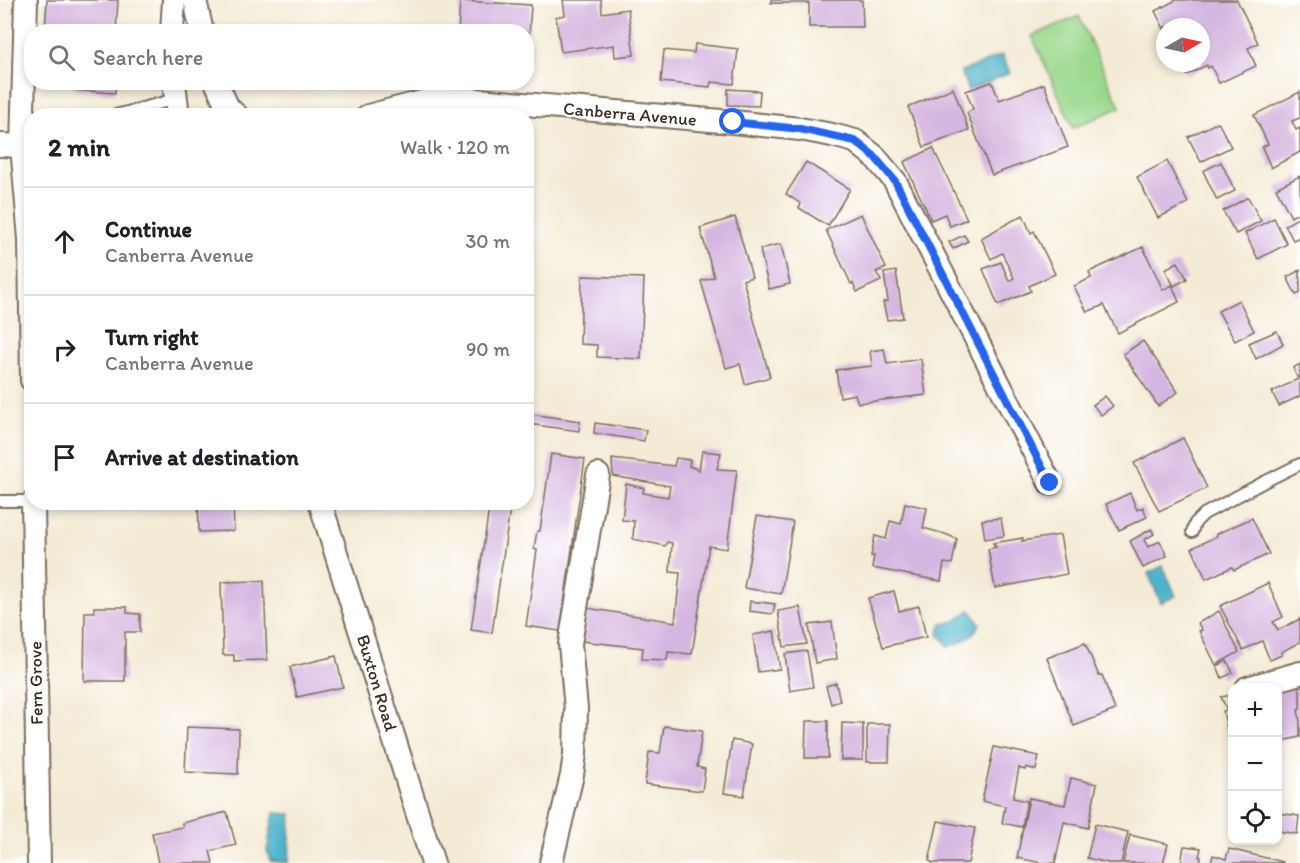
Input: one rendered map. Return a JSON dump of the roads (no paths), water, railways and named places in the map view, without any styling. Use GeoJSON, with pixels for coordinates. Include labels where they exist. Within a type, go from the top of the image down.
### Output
{"type":"FeatureCollection","features":[{"type":"Feature","properties":{"kind":"street"},"geometry":{"type":"LineString","coordinates":[[24,206],[11,146],[26,0]]}},
{"type":"Feature","properties":{"kind":"street"},"geometry":{"type":"LineString","coordinates":[[172,24],[174,0]]}},
{"type":"Feature","properties":{"kind":"street"},"geometry":{"type":"LineString","coordinates":[[195,0],[200,24]]}},
{"type":"Feature","properties":{"kind":"street"},"geometry":{"type":"LineString","coordinates":[[220,90],[228,108]]}},
{"type":"Feature","properties":{"kind":"street","name":"Canberra Avenue"},"geometry":{"type":"LineString","coordinates":[[399,108],[426,101],[466,99],[800,129],[855,141],[874,156],[895,181],[1050,483]]}},
{"type":"Feature","properties":{"kind":"street"},"geometry":{"type":"LineString","coordinates":[[551,863],[575,754],[576,709],[570,644],[598,475]]}},
{"type":"Feature","properties":{"kind":"street","name":"Fern Grove"},"geometry":{"type":"LineString","coordinates":[[32,510],[39,863]]}},
{"type":"Feature","properties":{"kind":"street","name":"Buxton Road"},"geometry":{"type":"LineString","coordinates":[[323,510],[434,863]]}},
{"type":"Feature","properties":{"kind":"street"},"geometry":{"type":"LineString","coordinates":[[1262,683],[1300,673]]}},
{"type":"Feature","properties":{"kind":"lane"},"geometry":{"type":"LineString","coordinates":[[142,108],[176,99]]}},
{"type":"Feature","properties":{"kind":"lane"},"geometry":{"type":"LineString","coordinates":[[1192,532],[1195,523],[1204,514],[1300,464]]}},
{"type":"Feature","properties":{"kind":"lane"},"geometry":{"type":"LineString","coordinates":[[0,501],[24,502]]}},
{"type":"Feature","properties":{"kind":"water"},"geometry":{"type":"Polygon","coordinates":[[[1002,55],[1010,73],[968,90],[961,72],[1002,55]]]}},
{"type":"Feature","properties":{"kind":"water"},"geometry":{"type":"Polygon","coordinates":[[[1163,566],[1176,596],[1161,603],[1148,573],[1163,566]]]}},
{"type":"Feature","properties":{"kind":"water"},"geometry":{"type":"Polygon","coordinates":[[[970,610],[980,624],[966,639],[948,647],[938,635],[942,624],[955,621],[970,610]]]}},
{"type":"Feature","properties":{"kind":"water"},"geometry":{"type":"Polygon","coordinates":[[[274,813],[291,814],[289,863],[270,861],[267,850],[274,813]]]}}]}
